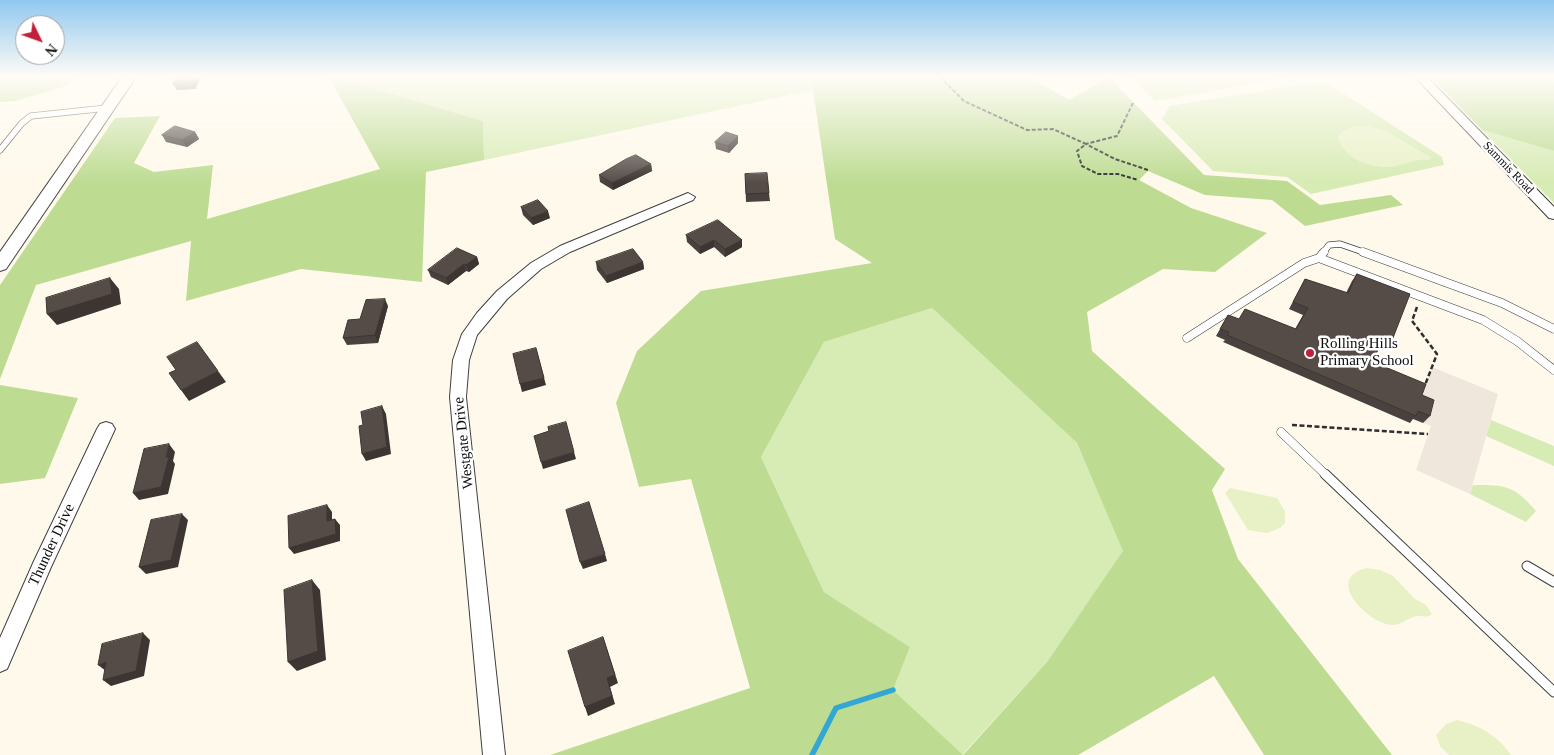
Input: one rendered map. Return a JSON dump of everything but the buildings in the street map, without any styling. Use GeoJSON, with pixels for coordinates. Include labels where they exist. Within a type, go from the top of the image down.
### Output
{"type":"FeatureCollection","features":[{"type":"Feature","properties":{"kind":"street"},"geometry":{"type":"LineString","coordinates":[[0,265],[104,112]]}},
{"type":"Feature","properties":{"kind":"street","name":"Sammis Road"},"geometry":{"type":"LineString","coordinates":[[1455,112],[1554,215]]}},
{"type":"Feature","properties":{"kind":"street","name":"Westgate Drive"},"geometry":{"type":"LineString","coordinates":[[494,755],[458,397],[461,360],[470,334],[482,317],[502,295],[536,266],[565,248],[688,196]]}},
{"type":"Feature","properties":{"kind":"street","name":"Thunder Drive"},"geometry":{"type":"LineString","coordinates":[[0,662],[41,567],[106,429]]}},
{"type":"Feature","properties":{"kind":"lane"},"geometry":{"type":"LineString","coordinates":[[0,150],[22,123],[31,116],[67,112]]}},
{"type":"Feature","properties":{"kind":"lane"},"geometry":{"type":"LineString","coordinates":[[1187,338],[1304,263],[1319,258],[1329,245],[1340,244],[1502,303],[1554,328]]}},
{"type":"Feature","properties":{"kind":"lane"},"geometry":{"type":"LineString","coordinates":[[1319,258],[1483,320],[1517,341],[1554,370]]}},
{"type":"Feature","properties":{"kind":"lane"},"geometry":{"type":"LineString","coordinates":[[1281,432],[1554,692]]}},
{"type":"Feature","properties":{"kind":"lane"},"geometry":{"type":"LineString","coordinates":[[1527,566],[1554,582]]}},
{"type":"Feature","properties":{"kind":"path"},"geometry":{"type":"LineString","coordinates":[[988,112],[1027,130],[1053,129],[1115,159],[1148,170]]}},
{"type":"Feature","properties":{"kind":"path"},"geometry":{"type":"LineString","coordinates":[[1128,112],[1117,136],[1086,144],[1076,152],[1082,166],[1098,174],[1118,174],[1138,180]]}},
{"type":"Feature","properties":{"kind":"path"},"geometry":{"type":"LineString","coordinates":[[1419,304],[1412,320],[1437,354],[1424,390]]}},
{"type":"Feature","properties":{"kind":"path"},"geometry":{"type":"LineString","coordinates":[[1298,431],[1291,424],[1428,434]]}},
{"type":"Feature","properties":{"kind":"green space"},"geometry":{"type":"Polygon","coordinates":[[[349,112],[454,112],[483,121],[484,160],[426,172],[422,282],[301,269],[186,301],[191,241],[36,285],[0,379],[0,285],[115,118],[160,116],[134,163],[154,172],[213,165],[207,219],[380,169],[349,112]]]}},
{"type":"Feature","properties":{"kind":"green space"},"geometry":{"type":"Polygon","coordinates":[[[454,112],[709,112],[484,160],[483,121],[454,112]]]}},
{"type":"Feature","properties":{"kind":"green space"},"geometry":{"type":"Polygon","coordinates":[[[816,112],[1143,112],[1204,175],[1287,181],[1320,205],[1391,195],[1403,205],[1305,226],[1272,200],[1205,195],[1148,171],[1139,180],[1191,208],[1267,233],[1215,272],[1163,269],[1087,312],[1092,351],[1225,469],[1212,490],[1238,559],[1392,755],[1264,755],[1214,676],[1078,755],[963,755],[550,755],[750,688],[691,479],[639,487],[616,403],[637,351],[701,291],[872,263],[835,239],[816,112]],[[932,308],[824,342],[761,457],[824,592],[910,647],[893,690],[963,755],[1047,662],[1123,551],[1077,443],[932,308]]]}},
{"type":"Feature","properties":{"kind":"green space"},"geometry":{"type":"Polygon","coordinates":[[[1166,112],[1372,112],[1442,157],[1444,165],[1311,194],[1287,177],[1213,171],[1162,119],[1166,112]]]}},
{"type":"Feature","properties":{"kind":"green space"},"geometry":{"type":"Polygon","coordinates":[[[1465,112],[1554,112],[1554,151],[1482,130],[1465,112]]]}},
{"type":"Feature","properties":{"kind":"green space"},"geometry":{"type":"Polygon","coordinates":[[[1356,126],[1368,126],[1384,130],[1432,158],[1386,167],[1363,163],[1344,150],[1338,136],[1345,130],[1356,126]]]}},
{"type":"Feature","properties":{"kind":"green space"},"geometry":{"type":"Polygon","coordinates":[[[1482,130],[1554,151],[1554,203],[1482,130]]]}},
{"type":"Feature","properties":{"kind":"green space"},"geometry":{"type":"Polygon","coordinates":[[[932,308],[1077,443],[1124,551],[1047,662],[962,755],[893,690],[910,647],[824,592],[761,457],[824,342],[932,308]]]}},
{"type":"Feature","properties":{"kind":"green space"},"geometry":{"type":"Polygon","coordinates":[[[0,385],[78,398],[45,478],[0,484],[0,385]]]}},
{"type":"Feature","properties":{"kind":"green space"},"geometry":{"type":"Polygon","coordinates":[[[1491,420],[1554,446],[1554,466],[1486,436],[1491,420]]]}},
{"type":"Feature","properties":{"kind":"green space"},"geometry":{"type":"Polygon","coordinates":[[[1473,485],[1493,485],[1508,488],[1515,491],[1536,511],[1526,522],[1470,494],[1473,485]]]}},
{"type":"Feature","properties":{"kind":"green space"},"geometry":{"type":"Polygon","coordinates":[[[1230,488],[1277,498],[1285,511],[1285,523],[1280,528],[1267,533],[1248,530],[1225,493],[1230,488]]]}},
{"type":"Feature","properties":{"kind":"green space"},"geometry":{"type":"Polygon","coordinates":[[[1367,568],[1380,570],[1393,576],[1415,599],[1426,605],[1432,614],[1417,616],[1394,625],[1381,622],[1371,616],[1361,608],[1349,590],[1349,581],[1354,573],[1367,568]]]}},
{"type":"Feature","properties":{"kind":"green space"},"geometry":{"type":"Polygon","coordinates":[[[1457,720],[1488,732],[1511,755],[1449,755],[1440,746],[1436,735],[1446,724],[1457,720]]]}},
{"type":"Feature","properties":{"kind":"shaded area"},"geometry":{"type":"Polygon","coordinates":[[[1432,367],[1498,394],[1470,494],[1416,470],[1431,426],[1423,423],[1428,408],[1416,403],[1424,389],[1432,367]]]}},
{"type":"Feature","properties":{"kind":"waterway"},"geometry":{"type":"LineString","coordinates":[[812,755],[836,708],[893,690]]}},
{"type":"Feature","properties":{"kind":"place","name":"Rolling Hills Primary School"},"geometry":{"type":"Point","coordinates":[1310,353]}}]}
